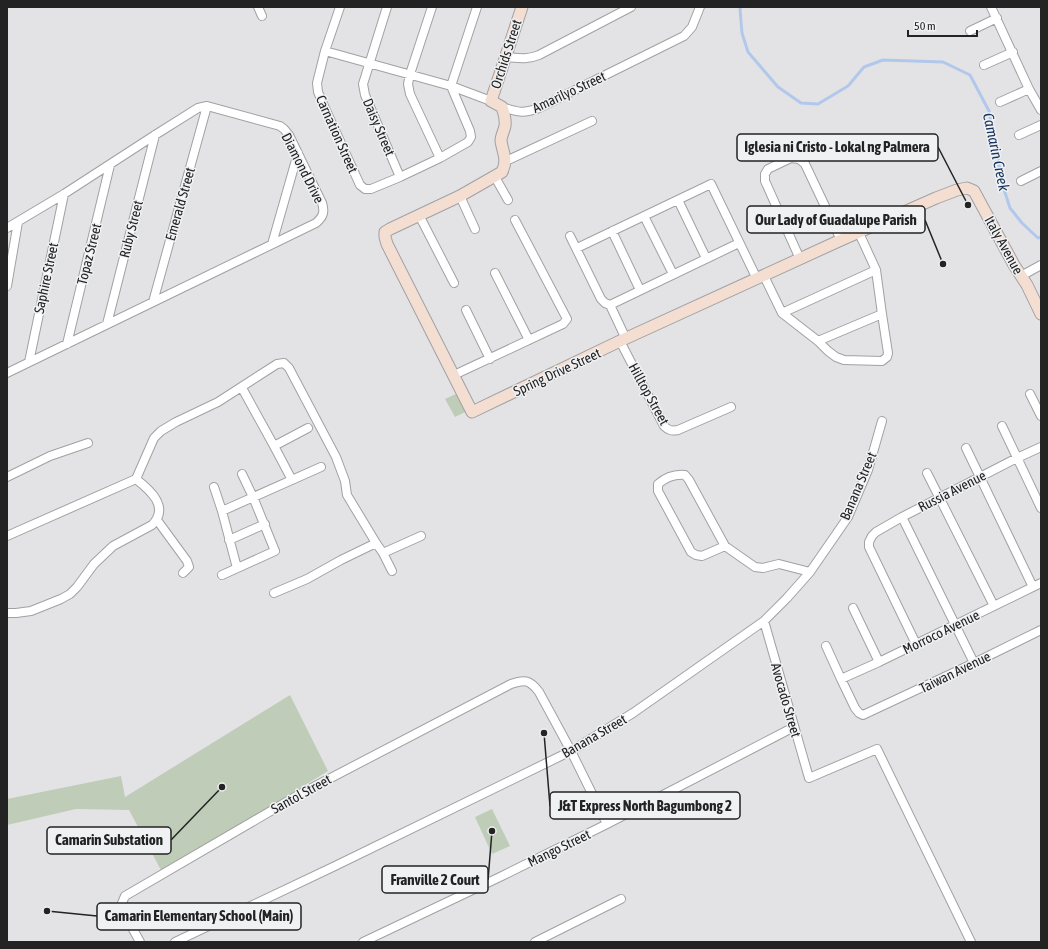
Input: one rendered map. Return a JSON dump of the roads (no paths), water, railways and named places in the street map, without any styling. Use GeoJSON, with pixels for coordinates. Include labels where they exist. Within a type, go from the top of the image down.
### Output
{"type":"FeatureCollection","features":[{"type":"Feature","properties":{"kind":"street"},"geometry":{"type":"LineString","coordinates":[[258,7],[262,16]]}},
{"type":"Feature","properties":{"kind":"street","name":"Carnation Street"},"geometry":{"type":"LineString","coordinates":[[340,7],[325,51],[317,83],[318,92],[360,185],[365,189],[371,189],[400,177]]}},
{"type":"Feature","properties":{"kind":"street","name":"Daisy Street"},"geometry":{"type":"LineString","coordinates":[[386,7],[363,84],[365,95],[400,177]]}},
{"type":"Feature","properties":{"kind":"street"},"geometry":{"type":"LineString","coordinates":[[432,7],[408,84],[410,94],[440,158]]}},
{"type":"Feature","properties":{"kind":"street"},"geometry":{"type":"LineString","coordinates":[[400,177],[440,158],[468,142],[471,137],[452,86],[477,7]]}},
{"type":"Feature","properties":{"kind":"street","name":"Orchids Street"},"geometry":{"type":"LineString","coordinates":[[491,101],[522,7]]}},
{"type":"Feature","properties":{"kind":"street"},"geometry":{"type":"LineString","coordinates":[[506,56],[524,59],[539,56],[631,7]]}},
{"type":"Feature","properties":{"kind":"street","name":"Amarilyo Street"},"geometry":{"type":"LineString","coordinates":[[325,51],[452,86],[491,101],[502,107],[518,112],[530,112],[684,36],[692,27],[700,7]]}},
{"type":"Feature","properties":{"kind":"street"},"geometry":{"type":"LineString","coordinates":[[992,7],[1029,89],[1041,110]]}},
{"type":"Feature","properties":{"kind":"street"},"geometry":{"type":"LineString","coordinates":[[970,31],[997,18]]}},
{"type":"Feature","properties":{"kind":"street"},"geometry":{"type":"LineString","coordinates":[[984,65],[1013,52]]}},
{"type":"Feature","properties":{"kind":"street"},"geometry":{"type":"LineString","coordinates":[[1000,102],[1029,89]]}},
{"type":"Feature","properties":{"kind":"street"},"geometry":{"type":"LineString","coordinates":[[7,228],[110,165],[155,134],[198,108],[207,106]]}},
{"type":"Feature","properties":{"kind":"street","name":"Diamond Drive"},"geometry":{"type":"LineString","coordinates":[[7,373],[316,223],[320,219],[324,209],[322,203],[289,135],[284,129],[280,126],[207,106]]}},
{"type":"Feature","properties":{"kind":"street","name":"Emerald Street"},"geometry":{"type":"LineString","coordinates":[[152,302],[207,106]]}},
{"type":"Feature","properties":{"kind":"street","name":"Orchids Street"},"geometry":{"type":"LineString","coordinates":[[502,107],[505,126],[501,140],[506,161]]}},
{"type":"Feature","properties":{"kind":"street"},"geometry":{"type":"LineString","coordinates":[[508,200],[495,177],[502,172],[506,161],[592,121]]}},
{"type":"Feature","properties":{"kind":"street"},"geometry":{"type":"LineString","coordinates":[[1019,135],[1041,125]]}},
{"type":"Feature","properties":{"kind":"street","name":"Ruby Street"},"geometry":{"type":"LineString","coordinates":[[107,324],[155,134]]}},
{"type":"Feature","properties":{"kind":"street"},"geometry":{"type":"LineString","coordinates":[[272,244],[298,153]]}},
{"type":"Feature","properties":{"kind":"street"},"geometry":{"type":"LineString","coordinates":[[800,259],[765,181],[765,174],[768,169],[791,158],[799,159],[805,164],[841,240]]}},
{"type":"Feature","properties":{"kind":"street","name":"Topaz Street"},"geometry":{"type":"LineString","coordinates":[[67,344],[110,165]]}},
{"type":"Feature","properties":{"kind":"street"},"geometry":{"type":"LineString","coordinates":[[1022,181],[1041,171]]}},
{"type":"Feature","properties":{"kind":"street","name":"Spring Drive Street"},"geometry":{"type":"LineString","coordinates":[[495,177],[460,196],[385,232],[387,244],[472,412],[623,340],[858,232],[936,198]]}},
{"type":"Feature","properties":{"kind":"street"},"geometry":{"type":"LineString","coordinates":[[577,248],[711,184],[739,243],[782,313],[836,357],[844,360],[882,361],[887,357],[888,353],[876,270],[858,232]]}},
{"type":"Feature","properties":{"kind":"street","name":"Italy Avenue"},"geometry":{"type":"LineString","coordinates":[[936,198],[967,188],[974,191],[1027,285],[1041,314]]}},
{"type":"Feature","properties":{"kind":"street","name":"Saphire Street"},"geometry":{"type":"LineString","coordinates":[[29,362],[64,194]]}},
{"type":"Feature","properties":{"kind":"street"},"geometry":{"type":"LineString","coordinates":[[460,196],[474,229]]}},
{"type":"Feature","properties":{"kind":"street"},"geometry":{"type":"LineString","coordinates":[[678,200],[706,258]]}},
{"type":"Feature","properties":{"kind":"street"},"geometry":{"type":"LineString","coordinates":[[419,215],[454,283]]}},
{"type":"Feature","properties":{"kind":"street"},"geometry":{"type":"LineString","coordinates":[[644,216],[673,274]]}},
{"type":"Feature","properties":{"kind":"street"},"geometry":{"type":"LineString","coordinates":[[454,375],[563,324],[567,319],[515,220]]}},
{"type":"Feature","properties":{"kind":"street"},"geometry":{"type":"LineString","coordinates":[[7,286],[18,222]]}},
{"type":"Feature","properties":{"kind":"street"},"geometry":{"type":"LineString","coordinates":[[612,231],[640,290]]}},
{"type":"Feature","properties":{"kind":"street"},"geometry":{"type":"LineString","coordinates":[[570,236],[601,298],[605,303],[610,305],[623,340]]}},
{"type":"Feature","properties":{"kind":"street"},"geometry":{"type":"LineString","coordinates":[[610,305],[739,243]]}},
{"type":"Feature","properties":{"kind":"street"},"geometry":{"type":"LineString","coordinates":[[1021,276],[1041,265]]}},
{"type":"Feature","properties":{"kind":"street"},"geometry":{"type":"LineString","coordinates":[[782,313],[876,270]]}},
{"type":"Feature","properties":{"kind":"street"},"geometry":{"type":"LineString","coordinates":[[495,273],[529,340]]}},
{"type":"Feature","properties":{"kind":"street"},"geometry":{"type":"LineString","coordinates":[[466,310],[490,359]]}},
{"type":"Feature","properties":{"kind":"street"},"geometry":{"type":"LineString","coordinates":[[818,341],[882,314]]}},
{"type":"Feature","properties":{"kind":"street","name":"Hilltop Street"},"geometry":{"type":"LineString","coordinates":[[623,340],[664,426],[668,430],[678,430],[731,407]]}},
{"type":"Feature","properties":{"kind":"street"},"geometry":{"type":"LineString","coordinates":[[7,536],[136,479],[154,438],[161,431],[176,422],[218,402],[242,388],[277,364],[284,363],[289,368],[336,457],[348,494],[376,543],[383,552],[392,571]]}},
{"type":"Feature","properties":{"kind":"street"},"geometry":{"type":"LineString","coordinates":[[242,388],[292,480]]}},
{"type":"Feature","properties":{"kind":"street"},"geometry":{"type":"LineString","coordinates":[[1030,394],[1041,416]]}},
{"type":"Feature","properties":{"kind":"street","name":"Banana Street"},"geometry":{"type":"LineString","coordinates":[[176,942],[571,751],[633,713],[764,621],[810,572],[848,517],[868,470],[882,421]]}},
{"type":"Feature","properties":{"kind":"street"},"geometry":{"type":"LineString","coordinates":[[1002,426],[1041,508]]}},
{"type":"Feature","properties":{"kind":"street"},"geometry":{"type":"LineString","coordinates":[[274,446],[308,428]]}},
{"type":"Feature","properties":{"kind":"street"},"geometry":{"type":"LineString","coordinates":[[7,477],[50,456],[88,443]]}},
{"type":"Feature","properties":{"kind":"street","name":"Russia Avenue"},"geometry":{"type":"LineString","coordinates":[[916,644],[869,547],[869,542],[872,536],[876,532],[902,517],[938,498],[1041,447]]}},
{"type":"Feature","properties":{"kind":"street"},"geometry":{"type":"LineString","coordinates":[[966,448],[1037,585]]}},
{"type":"Feature","properties":{"kind":"street"},"geometry":{"type":"LineString","coordinates":[[222,511],[321,467]]}},
{"type":"Feature","properties":{"kind":"street"},"geometry":{"type":"LineString","coordinates":[[927,473],[938,498],[994,606]]}},
{"type":"Feature","properties":{"kind":"street"},"geometry":{"type":"LineString","coordinates":[[222,574],[275,551],[265,524],[242,474]]}},
{"type":"Feature","properties":{"kind":"street"},"geometry":{"type":"LineString","coordinates":[[725,546],[702,556],[691,552],[658,491],[658,484],[663,480],[678,474],[685,475],[725,546],[755,567],[763,568],[779,564],[810,572]]}},
{"type":"Feature","properties":{"kind":"street"},"geometry":{"type":"LineString","coordinates":[[7,613],[31,611],[70,594],[78,587],[94,564],[113,546],[152,525],[157,520],[159,515],[155,498],[149,490],[136,479]]}},
{"type":"Feature","properties":{"kind":"street"},"geometry":{"type":"LineString","coordinates":[[214,487],[237,568]]}},
{"type":"Feature","properties":{"kind":"street"},"geometry":{"type":"LineString","coordinates":[[902,517],[974,663]]}},
{"type":"Feature","properties":{"kind":"street"},"geometry":{"type":"LineString","coordinates":[[157,520],[187,561],[189,567],[183,573]]}},
{"type":"Feature","properties":{"kind":"street"},"geometry":{"type":"LineString","coordinates":[[229,540],[265,524]]}},
{"type":"Feature","properties":{"kind":"street"},"geometry":{"type":"LineString","coordinates":[[383,552],[421,536]]}},
{"type":"Feature","properties":{"kind":"street"},"geometry":{"type":"LineString","coordinates":[[274,594],[307,579],[346,557],[376,543]]}},
{"type":"Feature","properties":{"kind":"street","name":"Morroco Avenue"},"geometry":{"type":"LineString","coordinates":[[841,679],[1037,585]]}},
{"type":"Feature","properties":{"kind":"street"},"geometry":{"type":"LineString","coordinates":[[853,608],[879,662]]}},
{"type":"Feature","properties":{"kind":"street","name":"Avocado Street"},"geometry":{"type":"LineString","coordinates":[[764,621],[809,778],[877,749],[971,942]]}},
{"type":"Feature","properties":{"kind":"street","name":"Taiwan Avenue"},"geometry":{"type":"LineString","coordinates":[[841,679],[858,713],[863,715],[1041,630]]}},
{"type":"Feature","properties":{"kind":"street"},"geometry":{"type":"LineString","coordinates":[[826,646],[841,679]]}},
{"type":"Feature","properties":{"kind":"street","name":"Santol Street"},"geometry":{"type":"LineString","coordinates":[[140,942],[122,909],[122,903],[125,896],[300,794],[511,684],[520,681],[528,681],[534,685],[571,751]]}},
{"type":"Feature","properties":{"kind":"street","name":"Mango Street"},"geometry":{"type":"LineString","coordinates":[[363,942],[607,824],[794,727]]}},
{"type":"Feature","properties":{"kind":"street"},"geometry":{"type":"LineString","coordinates":[[571,751],[607,824]]}},
{"type":"Feature","properties":{"kind":"street"},"geometry":{"type":"LineString","coordinates":[[535,942],[621,899]]}},
{"type":"Feature","properties":{"kind":"waterway","name":"Camarin Creek"},"geometry":{"type":"LineString","coordinates":[[741,7],[742,33],[748,52],[778,87],[801,103],[818,104],[848,86],[864,67],[883,60],[943,62],[970,75],[989,111],[1001,180],[1010,208],[1022,223],[1038,238],[1041,237]]}},
{"type":"Feature","properties":{"kind":"place","name":"Iglesia ni Cristo - Lokal ng Palmera"},"geometry":{"type":"Point","coordinates":[968,205]}},
{"type":"Feature","properties":{"kind":"place","name":"Our Lady of Guadalupe Parish"},"geometry":{"type":"Point","coordinates":[943,264]}},
{"type":"Feature","properties":{"kind":"place","name":"J&T Express North Bagumbong 2"},"geometry":{"type":"Point","coordinates":[544,733]}},
{"type":"Feature","properties":{"kind":"place","name":"Camarin Substation"},"geometry":{"type":"Point","coordinates":[222,787]}},
{"type":"Feature","properties":{"kind":"place","name":"Franville 2 Court"},"geometry":{"type":"Point","coordinates":[492,831]}},
{"type":"Feature","properties":{"kind":"place","name":"Camarin Elementary School (Main)"},"geometry":{"type":"Point","coordinates":[47,911]}}]}
